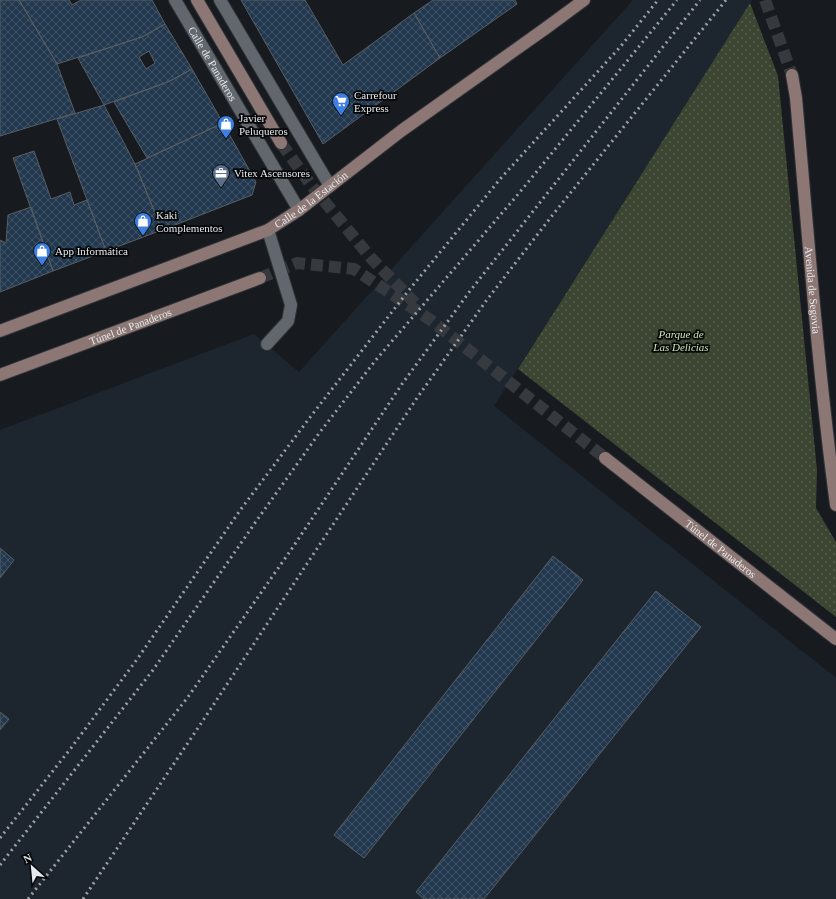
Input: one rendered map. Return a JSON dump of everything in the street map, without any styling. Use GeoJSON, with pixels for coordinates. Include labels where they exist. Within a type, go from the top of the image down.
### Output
{"type":"FeatureCollection","features":[{"type":"Feature","properties":{"kind":"main road"},"geometry":{"type":"LineString","coordinates":[[197,0],[281,143]]}},
{"type":"Feature","properties":{"kind":"main road","name":"Calle de la Estación"},"geometry":{"type":"LineString","coordinates":[[0,331],[268,230],[299,210],[401,131],[540,33],[584,0]]}},
{"type":"Feature","properties":{"kind":"main road","name":"Avenida de Segovia"},"geometry":{"type":"LineString","coordinates":[[792,75],[796,98],[826,431],[836,505]]}},
{"type":"Feature","properties":{"kind":"main road","name":"Túnel de Panaderos"},"geometry":{"type":"LineString","coordinates":[[0,375],[260,278]]}},
{"type":"Feature","properties":{"kind":"main road","name":"Túnel de Panaderos"},"geometry":{"type":"LineString","coordinates":[[605,458],[836,639]]}},
{"type":"Feature","properties":{"kind":"street","name":"Calle de Panaderos"},"geometry":{"type":"LineString","coordinates":[[175,0],[299,210]]}},
{"type":"Feature","properties":{"kind":"street"},"geometry":{"type":"LineString","coordinates":[[220,0],[330,186]]}},
{"type":"Feature","properties":{"kind":"street"},"geometry":{"type":"LineString","coordinates":[[267,344],[288,321],[291,305],[268,230]]}},
{"type":"Feature","properties":{"kind":"shaded area"},"geometry":{"type":"Polygon","coordinates":[[[633,0],[752,0],[494,406],[836,678],[836,899],[0,899],[0,430],[254,334],[299,372],[633,0]]]}},
{"type":"Feature","properties":{"kind":"green space","name":"Parque de Las Delicias"},"geometry":{"type":"Polygon","coordinates":[[[750,3],[778,76],[817,470],[816,508],[836,542],[836,617],[518,369],[750,3]]]}},
{"type":"Feature","properties":{"kind":"building"},"geometry":{"type":"Polygon","coordinates":[[[0,0],[19,0],[57,64],[75,113],[0,136],[0,0]]]}},
{"type":"Feature","properties":{"kind":"building"},"geometry":{"type":"Polygon","coordinates":[[[19,0],[69,0],[72,5],[81,0],[152,0],[165,24],[142,37],[57,64],[19,0]]]}},
{"type":"Feature","properties":{"kind":"building"},"geometry":{"type":"Polygon","coordinates":[[[241,0],[305,0],[343,65],[414,13],[440,58],[323,144],[241,0]]]}},
{"type":"Feature","properties":{"kind":"building"},"geometry":{"type":"Polygon","coordinates":[[[433,0],[515,0],[517,4],[440,58],[414,13],[433,0]]]}},
{"type":"Feature","properties":{"kind":"building"},"geometry":{"type":"Polygon","coordinates":[[[165,24],[192,69],[170,81],[104,105],[78,58],[142,37],[165,24]],[[149,51],[139,57],[146,69],[155,63],[149,51]]]}},
{"type":"Feature","properties":{"kind":"building"},"geometry":{"type":"Polygon","coordinates":[[[192,69],[223,123],[147,158],[114,102],[170,81],[192,69]]]}},
{"type":"Feature","properties":{"kind":"building"},"geometry":{"type":"Polygon","coordinates":[[[104,105],[135,164],[162,230],[106,251],[57,119],[104,105]]]}},
{"type":"Feature","properties":{"kind":"building"},"geometry":{"type":"Polygon","coordinates":[[[223,123],[256,182],[252,195],[162,230],[135,164],[223,123]]]}},
{"type":"Feature","properties":{"kind":"building"},"geometry":{"type":"Polygon","coordinates":[[[34,151],[51,199],[70,192],[74,205],[87,200],[106,251],[53,271],[13,158],[34,151]]]}},
{"type":"Feature","properties":{"kind":"building"},"geometry":{"type":"Polygon","coordinates":[[[31,207],[53,271],[0,292],[0,240],[6,243],[8,215],[31,207]]]}},
{"type":"Feature","properties":{"kind":"building"},"geometry":{"type":"Polygon","coordinates":[[[0,548],[14,560],[0,578],[0,548]]]}},
{"type":"Feature","properties":{"kind":"building"},"geometry":{"type":"Polygon","coordinates":[[[553,556],[583,580],[364,858],[334,835],[553,556]]]}},
{"type":"Feature","properties":{"kind":"building"},"geometry":{"type":"Polygon","coordinates":[[[656,591],[701,627],[484,899],[424,899],[416,892],[656,591]]]}},
{"type":"Feature","properties":{"kind":"building"},"geometry":{"type":"Polygon","coordinates":[[[0,712],[9,719],[0,730],[0,712]]]}},
{"type":"Feature","properties":{"kind":"tunnel"},"geometry":{"type":"LineString","coordinates":[[765,0],[792,75]]}},
{"type":"Feature","properties":{"kind":"tunnel"},"geometry":{"type":"LineString","coordinates":[[281,143],[311,185],[371,258],[415,303]]}},
{"type":"Feature","properties":{"kind":"tunnel"},"geometry":{"type":"LineString","coordinates":[[260,278],[297,263],[354,269],[432,321],[605,458]]}},
{"type":"Feature","properties":{"kind":"railway"},"geometry":{"type":"LineString","coordinates":[[0,838],[71,748],[138,658],[241,509],[409,290],[501,178],[621,46],[658,0]]}},
{"type":"Feature","properties":{"kind":"railway"},"geometry":{"type":"LineString","coordinates":[[0,865],[153,670],[320,432],[375,361],[520,192],[677,0]]}},
{"type":"Feature","properties":{"kind":"railway"},"geometry":{"type":"LineString","coordinates":[[28,899],[188,697],[293,547],[402,384],[470,291],[700,0]]}},
{"type":"Feature","properties":{"kind":"railway"},"geometry":{"type":"LineString","coordinates":[[83,899],[417,398],[486,301],[551,217],[726,0]]}},
{"type":"Feature","properties":{"kind":"place","name":"Carrefour Express"},"geometry":{"type":"Point","coordinates":[341,116]}},
{"type":"Feature","properties":{"kind":"place","name":"Javier Peluqueros"},"geometry":{"type":"Point","coordinates":[226,139]}},
{"type":"Feature","properties":{"kind":"place","name":"Vitex Ascensores"},"geometry":{"type":"Point","coordinates":[221,188]}},
{"type":"Feature","properties":{"kind":"place","name":"Kaki Complementos"},"geometry":{"type":"Point","coordinates":[143,236]}},
{"type":"Feature","properties":{"kind":"place","name":"App Informática"},"geometry":{"type":"Point","coordinates":[42,266]}}]}
